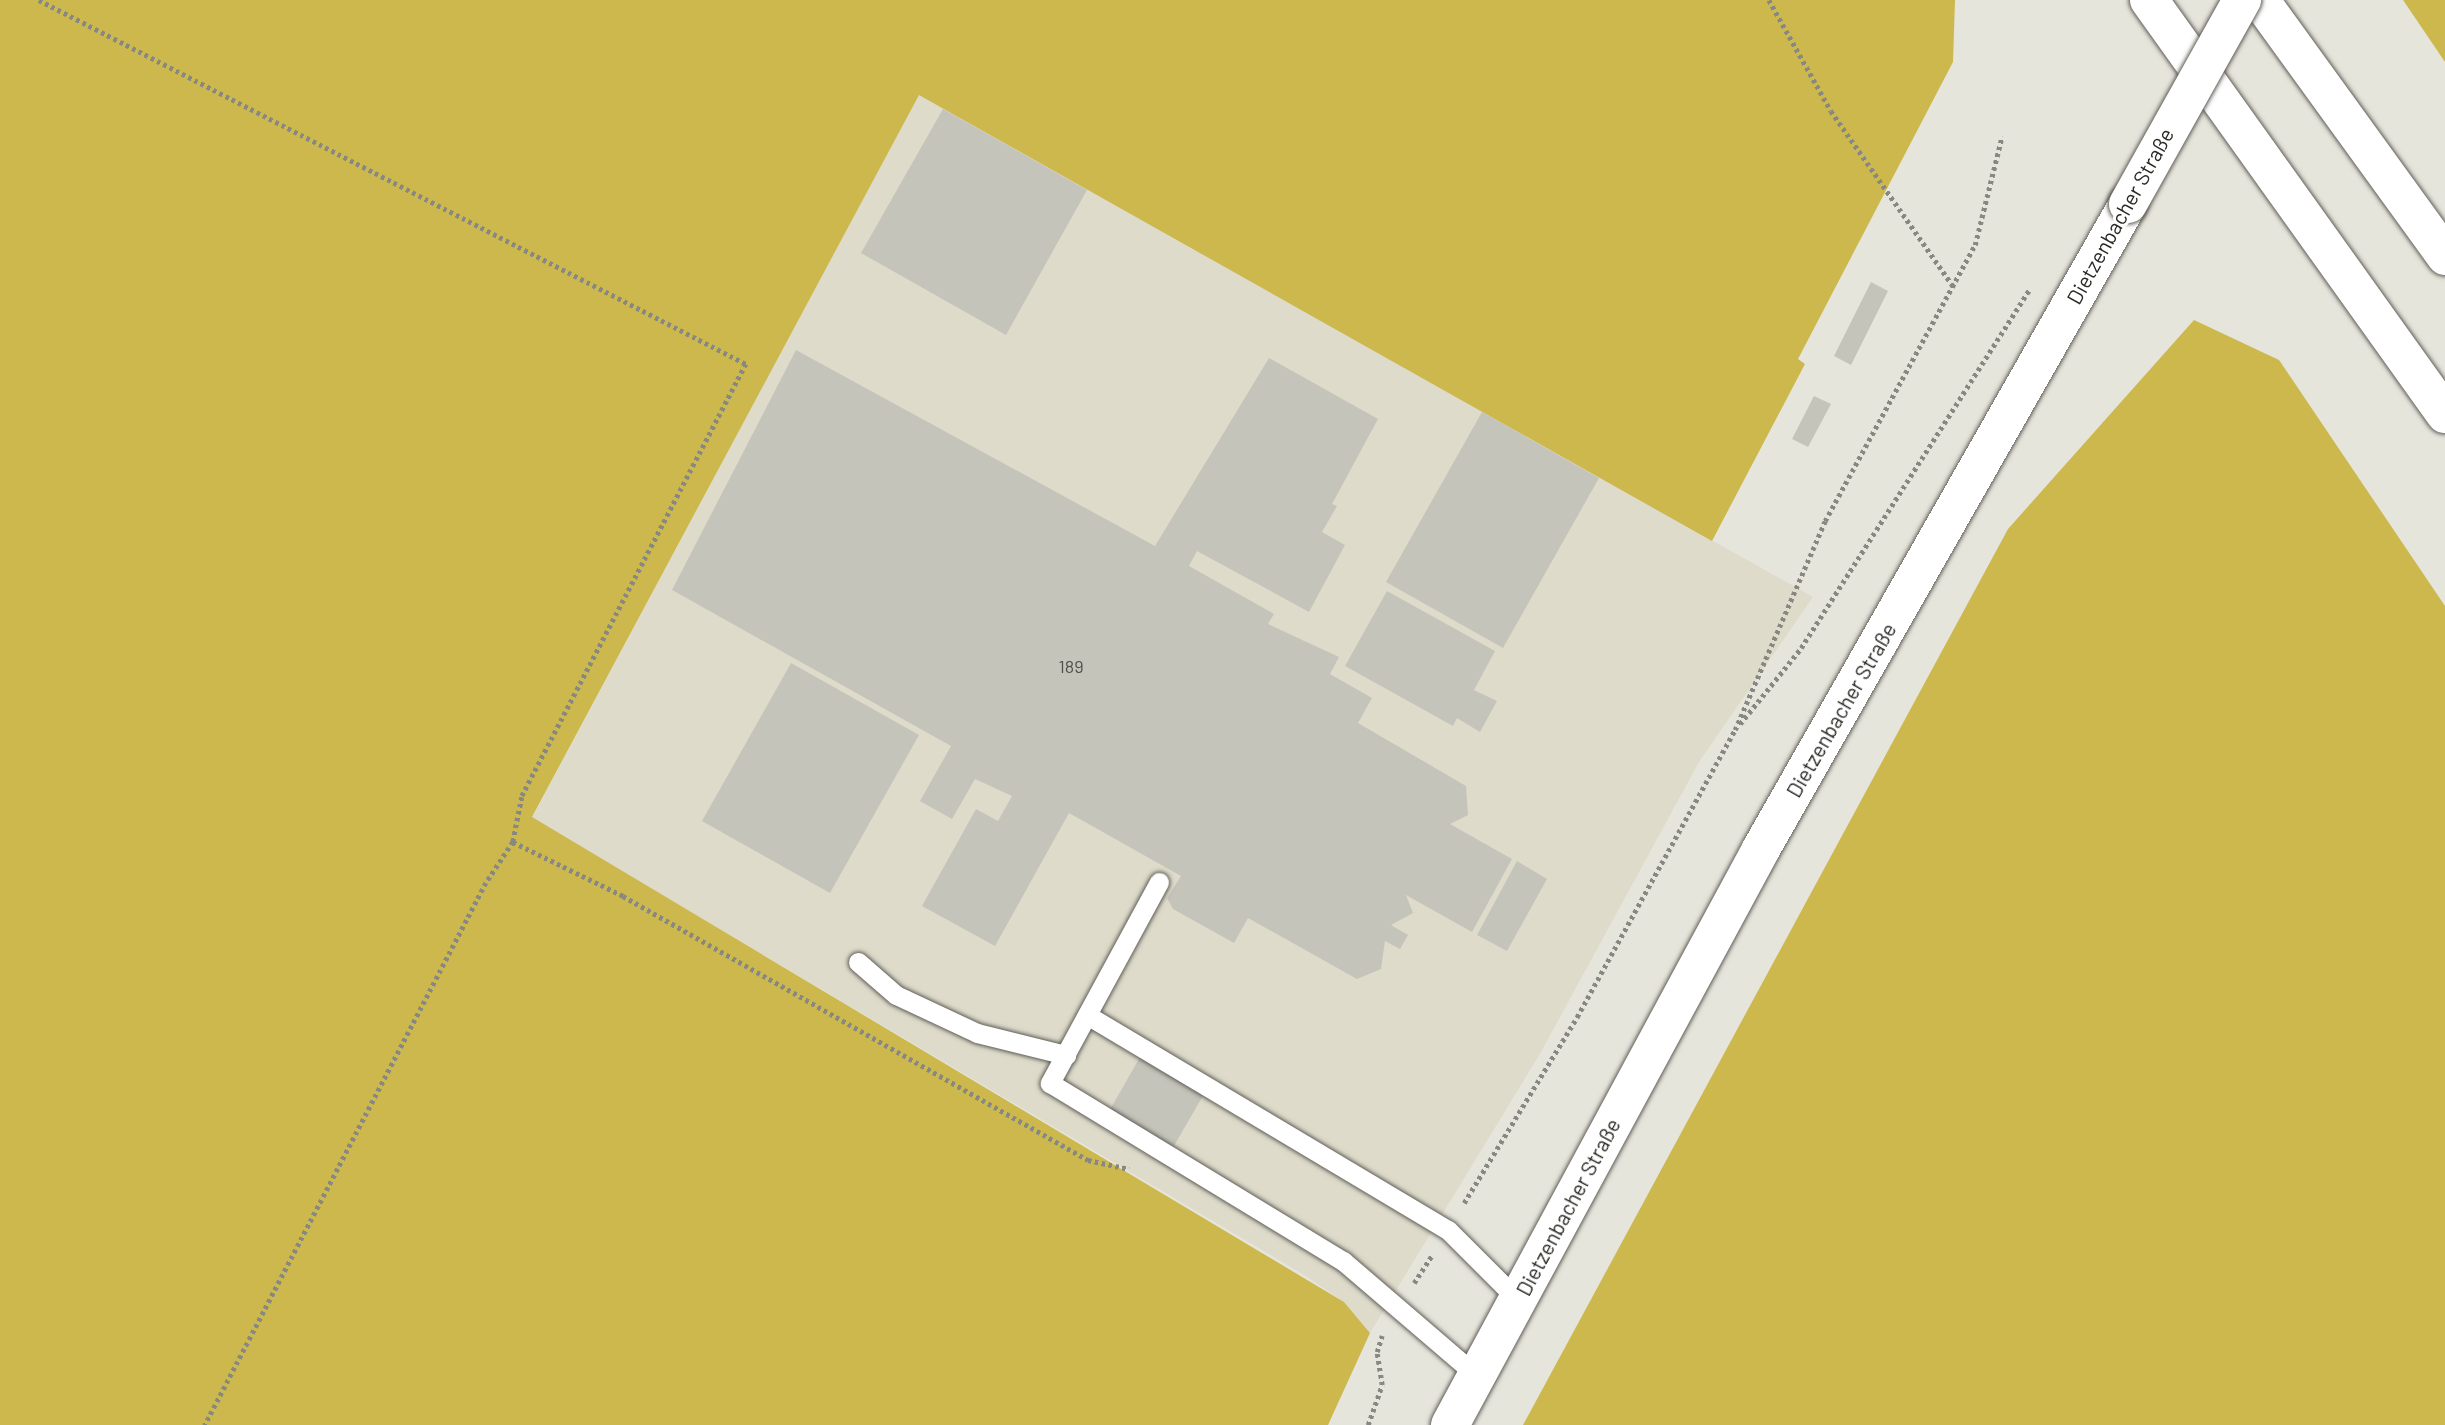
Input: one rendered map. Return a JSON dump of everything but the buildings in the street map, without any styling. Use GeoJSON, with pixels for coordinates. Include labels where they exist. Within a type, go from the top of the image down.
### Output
{"type":"FeatureCollection","features":[{"type":"Feature","properties":{"kind":"main road"},"geometry":{"type":"LineString","coordinates":[[2149,0],[2445,414]]}},
{"type":"Feature","properties":{"kind":"main road","name":"Dietzenbacher Straße"},"geometry":{"type":"LineString","coordinates":[[1450,1425],[1761,849],[2242,0]]}},
{"type":"Feature","properties":{"kind":"main road"},"geometry":{"type":"LineString","coordinates":[[2260,0],[2445,256]]}},
{"type":"Feature","properties":{"kind":"lane"},"geometry":{"type":"LineString","coordinates":[[1159,882],[1050,1083],[1178,1156],[1343,1261],[1396,1312],[1477,1376]]}},
{"type":"Feature","properties":{"kind":"lane"},"geometry":{"type":"LineString","coordinates":[[858,962],[896,995],[977,1032],[1066,1055]]}},
{"type":"Feature","properties":{"kind":"lane"},"geometry":{"type":"LineString","coordinates":[[1087,1015],[1448,1230],[1518,1300]]}},
{"type":"Feature","properties":{"kind":"path"},"geometry":{"type":"LineString","coordinates":[[39,0],[746,364],[522,797],[513,842],[486,883],[205,1425]]}},
{"type":"Feature","properties":{"kind":"path"},"geometry":{"type":"LineString","coordinates":[[1769,0],[1831,111],[1954,288]]}},
{"type":"Feature","properties":{"kind":"path"},"geometry":{"type":"LineString","coordinates":[[1368,1425],[1382,1385],[1380,1340],[1577,1017],[1735,730],[1825,522],[1975,245],[2001,136]]}},
{"type":"Feature","properties":{"kind":"path"},"geometry":{"type":"LineString","coordinates":[[1735,730],[1801,648],[2037,276]]}},
{"type":"Feature","properties":{"kind":"path"},"geometry":{"type":"LineString","coordinates":[[513,842],[622,896],[1088,1160],[1162,1175],[1178,1156]]}},
{"type":"Feature","properties":{"kind":"shaded area"},"geometry":{"type":"Polygon","coordinates":[[[0,0],[1955,0],[1953,62],[1798,359],[1805,364],[1712,541],[919,95],[532,817],[1344,1302],[1370,1333],[1328,1425],[0,1425],[0,0]]]}},
{"type":"Feature","properties":{"kind":"shaded area"},"geometry":{"type":"Polygon","coordinates":[[[2403,0],[2445,0],[2445,62],[2403,0]]]}},
{"type":"Feature","properties":{"kind":"shaded area"},"geometry":{"type":"Polygon","coordinates":[[[919,94],[1813,597],[1699,762],[1541,1052],[1370,1333],[1344,1302],[1304,1275],[532,818],[919,94]]]}},
{"type":"Feature","properties":{"kind":"shaded area"},"geometry":{"type":"Polygon","coordinates":[[[2194,320],[2279,360],[2445,606],[2445,1425],[1523,1425],[2008,529],[2194,320]]]}}]}
